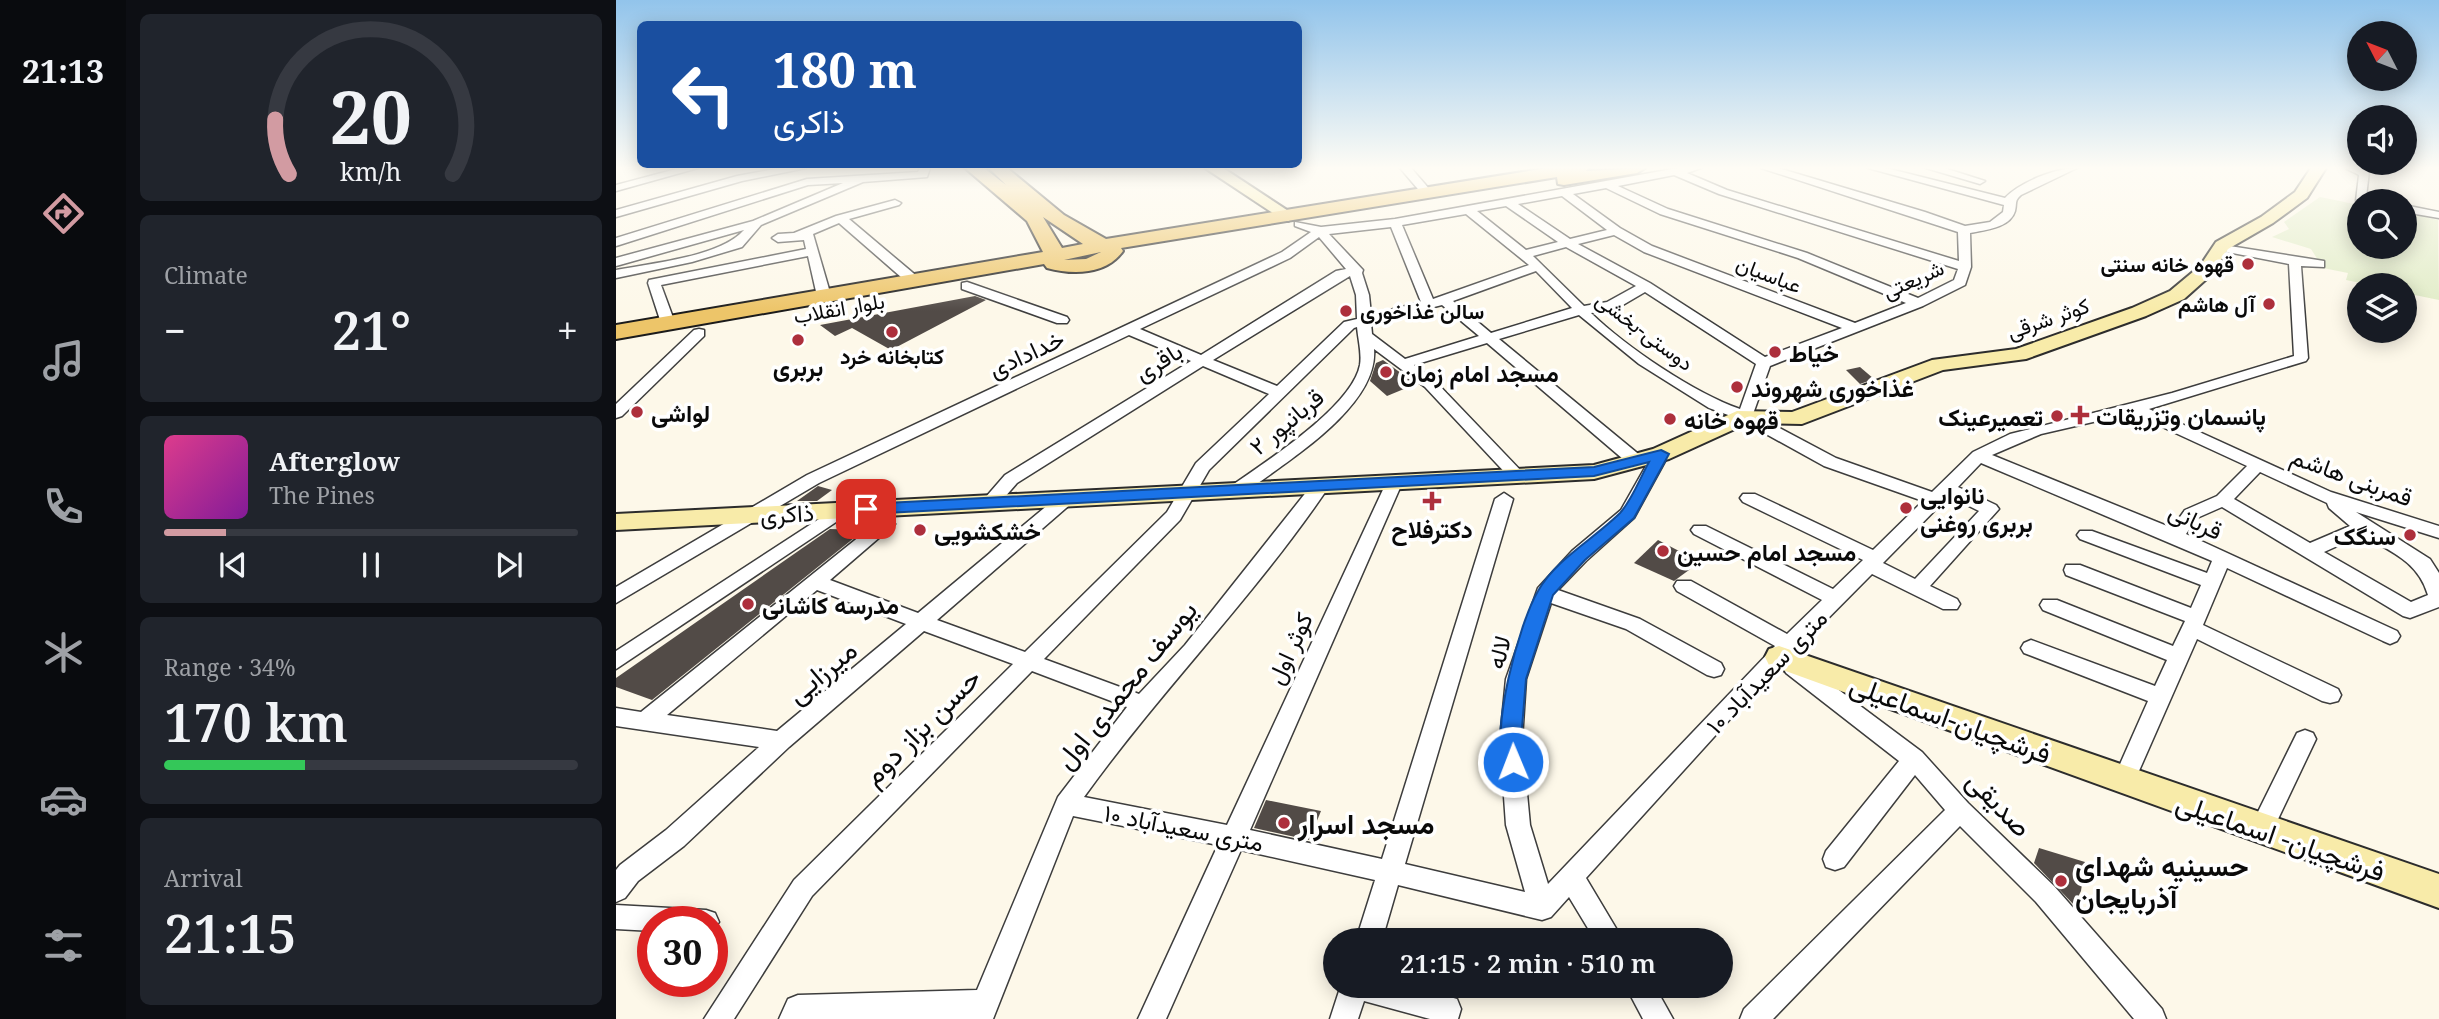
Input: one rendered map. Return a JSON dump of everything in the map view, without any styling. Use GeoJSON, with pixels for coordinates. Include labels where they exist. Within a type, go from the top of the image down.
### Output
{"type":"FeatureCollection","features":[{"type":"Feature","properties":{"kind":"main road"},"geometry":{"type":"LineString","coordinates":[[1028,216],[1053,241],[1058,261]]}},
{"type":"Feature","properties":{"kind":"main road"},"geometry":{"type":"LineString","coordinates":[[1056,216],[1103,252]]}},
{"type":"Feature","properties":{"kind":"main road"},"geometry":{"type":"LineString","coordinates":[[1287,216],[1294,220],[1323,216]]}},
{"type":"Feature","properties":{"kind":"main road"},"geometry":{"type":"LineString","coordinates":[[1294,220],[1316,216]]}},
{"type":"Feature","properties":{"kind":"main road","name":"کوثر شرقی"},"geometry":{"type":"LineString","coordinates":[[1745,416],[1794,419],[1939,364],[2019,355],[2139,312],[2177,295],[2206,270],[2221,247],[2269,216]]}},
{"type":"Feature","properties":{"kind":"main road","name":"بلوار انقلاب"},"geometry":{"type":"LineString","coordinates":[[616,332],[914,281],[994,274],[1103,252],[1294,220]]}},
{"type":"Feature","properties":{"kind":"main road","name":"بلوار انقلاب"},"geometry":{"type":"LineString","coordinates":[[616,347],[967,286],[994,274]]}},
{"type":"Feature","properties":{"kind":"main road","name":"ذاکری"},"geometry":{"type":"LineString","coordinates":[[616,522],[1594,471],[1661,454],[1745,416]]}},
{"type":"Feature","properties":{"kind":"main road","name":"فرشچیان-اسماعیلی"},"geometry":{"type":"LineString","coordinates":[[1785,651],[2124,780]]}},
{"type":"Feature","properties":{"kind":"main road","name":"فرشچیان- اسماعیلی"},"geometry":{"type":"LineString","coordinates":[[2124,780],[2439,891]]}},
{"type":"Feature","properties":{"kind":"street"},"geometry":{"type":"LineString","coordinates":[[616,242],[699,216]]}},
{"type":"Feature","properties":{"kind":"street"},"geometry":{"type":"LineString","coordinates":[[754,216],[757,223]]}},
{"type":"Feature","properties":{"kind":"street"},"geometry":{"type":"LineString","coordinates":[[616,262],[757,223],[773,216]]}},
{"type":"Feature","properties":{"kind":"street"},"geometry":{"type":"LineString","coordinates":[[798,236],[849,216]]}},
{"type":"Feature","properties":{"kind":"street"},"geometry":{"type":"LineString","coordinates":[[1294,220],[1321,232],[1433,216]]}},
{"type":"Feature","properties":{"kind":"street","name":"دوستی-بخشی"},"geometry":{"type":"LineString","coordinates":[[1475,216],[1538,265],[1581,310],[1644,360],[1714,405],[1745,416],[1830,462],[1990,509],[1917,587]]}},
{"type":"Feature","properties":{"kind":"street"},"geometry":{"type":"LineString","coordinates":[[1527,216],[1567,243],[1645,286],[1764,363],[1745,416]]}},
{"type":"Feature","properties":{"kind":"street","name":"عباسیان"},"geometry":{"type":"LineString","coordinates":[[1595,216],[1648,249],[1853,327]]}},
{"type":"Feature","properties":{"kind":"street"},"geometry":{"type":"LineString","coordinates":[[1672,216],[1777,247],[1867,279],[1918,303]]}},
{"type":"Feature","properties":{"kind":"street"},"geometry":{"type":"LineString","coordinates":[[1799,216],[1965,267]]}},
{"type":"Feature","properties":{"kind":"street"},"geometry":{"type":"LineString","coordinates":[[1925,216],[1964,230]]}},
{"type":"Feature","properties":{"kind":"street","name":"شریعتی"},"geometry":{"type":"LineString","coordinates":[[1764,363],[1918,303],[1960,282],[1965,267],[1964,230],[1994,225],[2007,216]]}},
{"type":"Feature","properties":{"kind":"street"},"geometry":{"type":"LineString","coordinates":[[840,218],[914,281]]}},
{"type":"Feature","properties":{"kind":"street"},"geometry":{"type":"LineString","coordinates":[[616,274],[692,258],[737,244],[757,223]]}},
{"type":"Feature","properties":{"kind":"street"},"geometry":{"type":"LineString","coordinates":[[1395,223],[1428,304]]}},
{"type":"Feature","properties":{"kind":"street"},"geometry":{"type":"LineString","coordinates":[[1522,255],[1616,231]]}},
{"type":"Feature","properties":{"kind":"street","name":"قربانپور ۲"},"geometry":{"type":"LineString","coordinates":[[1237,490],[1321,427],[1351,394],[1367,367],[1364,328],[1366,307],[1357,270],[1321,232]]}},
{"type":"Feature","properties":{"kind":"street","name":"خدادادی"},"geometry":{"type":"LineString","coordinates":[[616,596],[813,479],[1286,255],[1321,232]]}},
{"type":"Feature","properties":{"kind":"street"},"geometry":{"type":"LineString","coordinates":[[778,239],[808,236],[824,296]]}},
{"type":"Feature","properties":{"kind":"street"},"geometry":{"type":"LineString","coordinates":[[2221,247],[2320,264]]}},
{"type":"Feature","properties":{"kind":"street"},"geometry":{"type":"LineString","coordinates":[[668,323],[654,283],[813,251]]}},
{"type":"Feature","properties":{"kind":"street","name":"۱۰ متری سعیدآباد"},"geometry":{"type":"LineString","coordinates":[[1066,804],[1231,837],[1542,908],[1785,651],[1979,456],[1997,444],[2024,434],[2136,408],[2227,383],[2301,358],[2300,320],[2293,289],[2295,261]]}},
{"type":"Feature","properties":{"kind":"street","name":"حسن بزاز دوم"},"geometry":{"type":"LineString","coordinates":[[718,1019],[803,888],[1174,516],[1202,467],[1349,324],[1364,328],[1538,265]]}},
{"type":"Feature","properties":{"kind":"street","name":"باقری"},"geometry":{"type":"LineString","coordinates":[[991,502],[1011,479],[1341,274],[1357,270]]}},
{"type":"Feature","properties":{"kind":"street"},"geometry":{"type":"LineString","coordinates":[[967,286],[1062,320]]}},
{"type":"Feature","properties":{"kind":"street"},"geometry":{"type":"LineString","coordinates":[[1402,364],[1581,310],[1611,306],[1645,286]]}},
{"type":"Feature","properties":{"kind":"street"},"geometry":{"type":"LineString","coordinates":[[1444,300],[1636,461]]}},
{"type":"Feature","properties":{"kind":"street"},"geometry":{"type":"LineString","coordinates":[[1364,328],[1402,364],[1430,384],[1517,475]]}},
{"type":"Feature","properties":{"kind":"street"},"geometry":{"type":"LineString","coordinates":[[1128,329],[1277,392]]}},
{"type":"Feature","properties":{"kind":"street"},"geometry":{"type":"LineString","coordinates":[[616,414],[699,333]]}},
{"type":"Feature","properties":{"kind":"street","name":"قمربنی هاشم"},"geometry":{"type":"LineString","coordinates":[[2136,408],[2325,496],[2439,532]]}},
{"type":"Feature","properties":{"kind":"street","name":"لاله"},"geometry":{"type":"LineString","coordinates":[[1542,908],[1518,825],[1511,740],[1516,679],[1545,593],[1579,556],[1628,514],[1661,454]]}},
{"type":"Feature","properties":{"kind":"street","name":"قربانی"},"geometry":{"type":"LineString","coordinates":[[1979,456],[2175,536],[2390,636]]}},
{"type":"Feature","properties":{"kind":"street"},"geometry":{"type":"LineString","coordinates":[[2175,536],[2191,514],[2223,500],[2258,465]]}},
{"type":"Feature","properties":{"kind":"street","name":"کوثر اول"},"geometry":{"type":"LineString","coordinates":[[1152,1019],[1231,837],[1395,481]]}},
{"type":"Feature","properties":{"kind":"street","name":"یوسف محمدی اول"},"geometry":{"type":"LineString","coordinates":[[982,1011],[1066,804],[1119,730],[1192,650],[1321,485]]}},
{"type":"Feature","properties":{"kind":"street"},"geometry":{"type":"LineString","coordinates":[[2223,500],[2410,611],[2439,599],[2433,579],[2423,564],[2362,527],[2325,496]]}},
{"type":"Feature","properties":{"kind":"street","name":"میرزایی"},"geometry":{"type":"LineString","coordinates":[[616,890],[629,873],[675,838],[781,741],[1067,498]]}},
{"type":"Feature","properties":{"kind":"street"},"geometry":{"type":"LineString","coordinates":[[1749,498],[1950,604]]}},
{"type":"Feature","properties":{"kind":"street"},"geometry":{"type":"LineString","coordinates":[[1373,928],[1504,499]]}},
{"type":"Feature","properties":{"kind":"street"},"geometry":{"type":"LineString","coordinates":[[616,661],[842,510]]}},
{"type":"Feature","properties":{"kind":"street"},"geometry":{"type":"LineString","coordinates":[[645,721],[886,524]]}},
{"type":"Feature","properties":{"kind":"street"},"geometry":{"type":"LineString","coordinates":[[2312,551],[2362,527]]}},
{"type":"Feature","properties":{"kind":"street"},"geometry":{"type":"LineString","coordinates":[[1700,530],[1836,599]]}},
{"type":"Feature","properties":{"kind":"street"},"geometry":{"type":"LineString","coordinates":[[2087,535],[2212,582]]}},
{"type":"Feature","properties":{"kind":"street"},"geometry":{"type":"LineString","coordinates":[[2124,780],[2222,559]]}},
{"type":"Feature","properties":{"kind":"street"},"geometry":{"type":"LineString","coordinates":[[2073,570],[2194,623],[2330,695]]}},
{"type":"Feature","properties":{"kind":"street"},"geometry":{"type":"LineString","coordinates":[[817,583],[1142,704]]}},
{"type":"Feature","properties":{"kind":"street","name":"صدیقی"},"geometry":{"type":"LineString","coordinates":[[1684,586],[1785,651],[1914,758],[1961,810],[2045,894],[2152,1019]]}},
{"type":"Feature","properties":{"kind":"street"},"geometry":{"type":"LineString","coordinates":[[1545,593],[1633,624],[1714,669]]}},
{"type":"Feature","properties":{"kind":"street"},"geometry":{"type":"LineString","coordinates":[[2050,605],[2179,657]]}},
{"type":"Feature","properties":{"kind":"street"},"geometry":{"type":"LineString","coordinates":[[2031,648],[2161,697]]}},
{"type":"Feature","properties":{"kind":"street"},"geometry":{"type":"LineString","coordinates":[[617,718],[781,741]]}},
{"type":"Feature","properties":{"kind":"street"},"geometry":{"type":"LineString","coordinates":[[2262,828],[2305,739]]}},
{"type":"Feature","properties":{"kind":"street"},"geometry":{"type":"LineString","coordinates":[[1835,859],[1914,758]]}},
{"type":"Feature","properties":{"kind":"street"},"geometry":{"type":"LineString","coordinates":[[1754,1019],[1961,810]]}},
{"type":"Feature","properties":{"kind":"street"},"geometry":{"type":"LineString","coordinates":[[1571,877],[1602,928]]}},
{"type":"Feature","properties":{"kind":"street"},"geometry":{"type":"LineString","coordinates":[[616,917],[637,918]]}},
{"type":"Feature","properties":{"kind":"street"},"geometry":{"type":"LineString","coordinates":[[1344,1019],[1351,998]]}},
{"type":"Feature","properties":{"kind":"street"},"geometry":{"type":"LineString","coordinates":[[1405,998],[1447,1009],[1444,1019]]}},
{"type":"Feature","properties":{"kind":"street"},"geometry":{"type":"LineString","coordinates":[[1646,998],[1659,1019]]}},
{"type":"Feature","properties":{"kind":"street"},"geometry":{"type":"LineString","coordinates":[[793,1019],[798,1009],[982,1011]]}},
{"type":"Feature","properties":{"kind":"green space"},"geometry":{"type":"Polygon","coordinates":[[[2293,216],[2347,216],[2347,259],[2417,259],[2417,216],[2438,220],[2439,300],[2417,295],[2417,273],[2348,273],[2323,268],[2311,249],[2272,237],[2289,229],[2284,222],[2293,216]]]}},
{"type":"Feature","properties":{"kind":"building","name":"کتابخانه خرد"},"geometry":{"type":"Polygon","coordinates":[[[975,296],[986,300],[891,350],[852,328],[835,336],[820,325],[975,296]]]}},
{"type":"Feature","properties":{"kind":"building","name":"مسجد امام زمان"},"geometry":{"type":"Polygon","coordinates":[[[1383,360],[1416,384],[1387,396],[1370,381],[1376,363],[1383,360]]]}},
{"type":"Feature","properties":{"kind":"building"},"geometry":{"type":"Polygon","coordinates":[[[1860,367],[1874,379],[1860,384],[1846,370],[1860,367]]]}},
{"type":"Feature","properties":{"kind":"building"},"geometry":{"type":"Polygon","coordinates":[[[818,486],[832,490],[817,501],[797,501],[818,486]]]}},
{"type":"Feature","properties":{"kind":"building","name":"مدرسه کاشانی"},"geometry":{"type":"Polygon","coordinates":[[[830,529],[864,530],[652,700],[616,687],[616,678],[830,529]]]}},
{"type":"Feature","properties":{"kind":"building","name":"مسجد امام حسین"},"geometry":{"type":"Polygon","coordinates":[[[1658,540],[1700,562],[1674,581],[1634,563],[1658,540]]]}},
{"type":"Feature","properties":{"kind":"building","name":"مسجد اسرار"},"geometry":{"type":"Polygon","coordinates":[[[1266,800],[1321,811],[1309,840],[1254,828],[1266,800]]]}},
{"type":"Feature","properties":{"kind":"building","name":"حسینیه شهدای آذربایجان"},"geometry":{"type":"Polygon","coordinates":[[[2039,848],[2085,862],[2081,891],[2074,905],[2034,863],[2039,848]]]}},
{"type":"Feature","properties":{"kind":"place","name":"قهوه خانه سنتی"},"geometry":{"type":"Point","coordinates":[2248,264]}},
{"type":"Feature","properties":{"kind":"place","name":"آل هاشم"},"geometry":{"type":"Point","coordinates":[2269,304]}},
{"type":"Feature","properties":{"kind":"place","name":"سالن غذاخوری"},"geometry":{"type":"Point","coordinates":[1346,311]}},
{"type":"Feature","properties":{"kind":"place","name":"کتابخانه خرد"},"geometry":{"type":"Point","coordinates":[892,332]}},
{"type":"Feature","properties":{"kind":"place","name":"بربری"},"geometry":{"type":"Point","coordinates":[798,340]}},
{"type":"Feature","properties":{"kind":"place","name":"خیاط"},"geometry":{"type":"Point","coordinates":[1775,352]}},
{"type":"Feature","properties":{"kind":"place","name":"مسجد امام زمان"},"geometry":{"type":"Point","coordinates":[1386,372]}},
{"type":"Feature","properties":{"kind":"place","name":"غذاخوری شهروند"},"geometry":{"type":"Point","coordinates":[1737,387]}},
{"type":"Feature","properties":{"kind":"place","name":"لواشی"},"geometry":{"type":"Point","coordinates":[637,412]}},
{"type":"Feature","properties":{"kind":"place","name":"پانسمان وتزریقات"},"geometry":{"type":"Point","coordinates":[2080,415]}},
{"type":"Feature","properties":{"kind":"place","name":"تعمیرعینک"},"geometry":{"type":"Point","coordinates":[2057,416]}},
{"type":"Feature","properties":{"kind":"place","name":"قهوه خانه"},"geometry":{"type":"Point","coordinates":[1670,419]}},
{"type":"Feature","properties":{"kind":"place","name":"دکترفلاح"},"geometry":{"type":"Point","coordinates":[1432,501]}},
{"type":"Feature","properties":{"kind":"place","name":"نانوایی بربری روغنی"},"geometry":{"type":"Point","coordinates":[1906,508]}},
{"type":"Feature","properties":{"kind":"place","name":"خشکشویی"},"geometry":{"type":"Point","coordinates":[920,530]}},
{"type":"Feature","properties":{"kind":"place","name":"سنگک"},"geometry":{"type":"Point","coordinates":[2410,535]}},
{"type":"Feature","properties":{"kind":"place","name":"مسجد امام حسین"},"geometry":{"type":"Point","coordinates":[1663,551]}},
{"type":"Feature","properties":{"kind":"place","name":"مدرسه کاشانی"},"geometry":{"type":"Point","coordinates":[748,604]}},
{"type":"Feature","properties":{"kind":"place","name":"مسجد اسرار"},"geometry":{"type":"Point","coordinates":[1284,823]}},
{"type":"Feature","properties":{"kind":"place","name":"حسینیه شهدای آذربایجان"},"geometry":{"type":"Point","coordinates":[2061,881]}},
{"type":"Feature","properties":{"kind":"route"},"geometry":{"type":"LineString","coordinates":[[866,509],[1594,471],[1661,454],[1628,514],[1579,556],[1545,593],[1516,679],[1511,740],[1513,762]]}}]}
